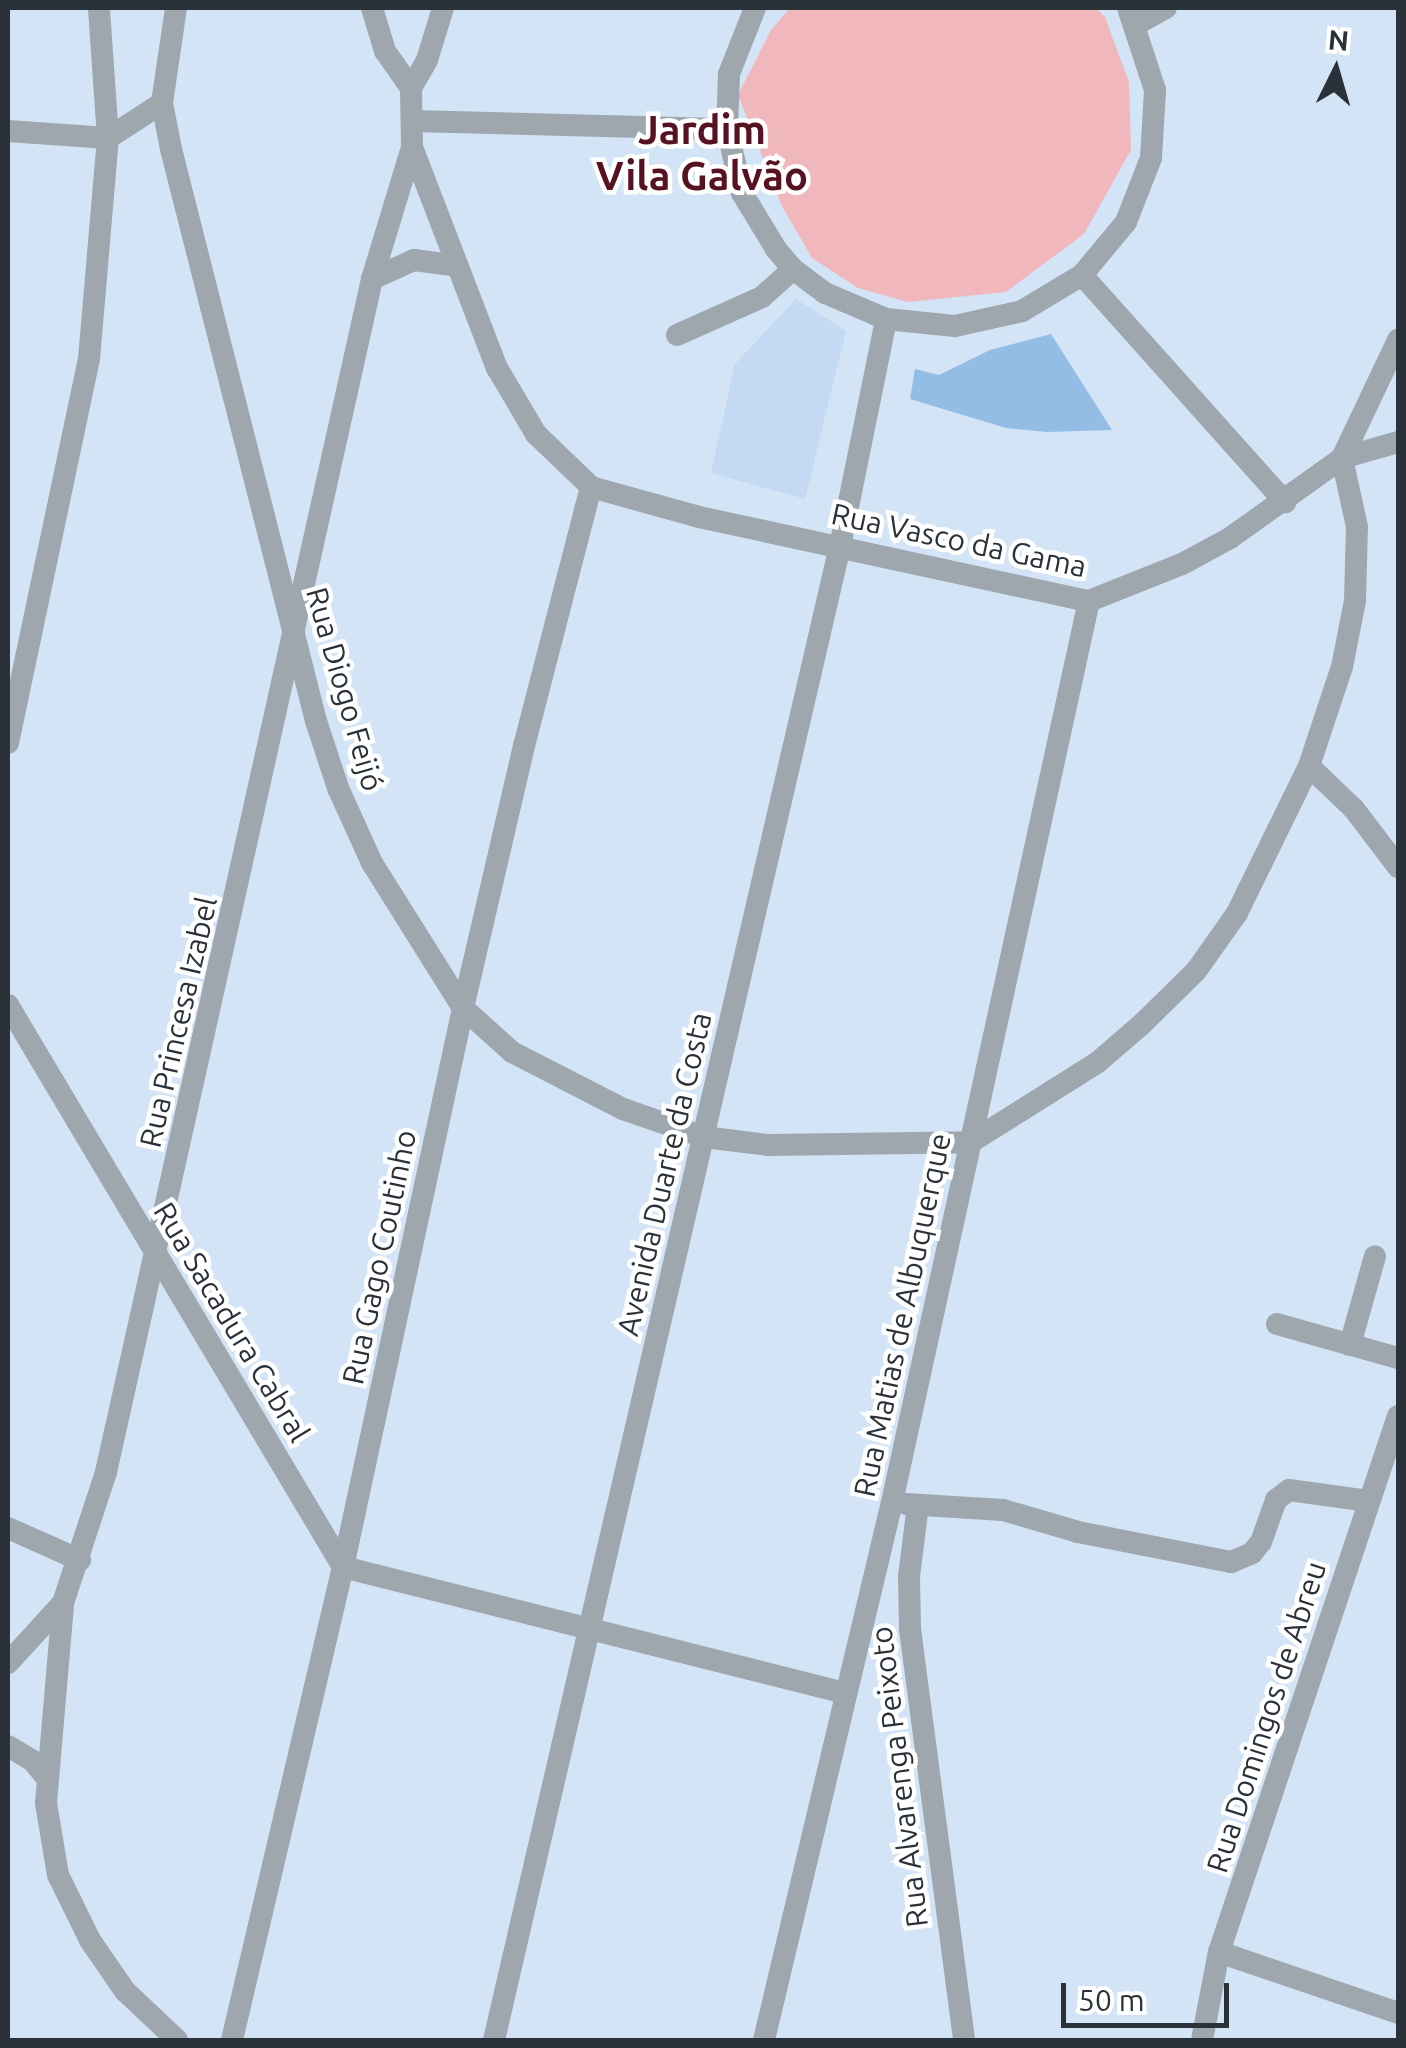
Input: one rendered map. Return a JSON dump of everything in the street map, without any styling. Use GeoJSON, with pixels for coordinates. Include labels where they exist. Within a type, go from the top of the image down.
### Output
{"type":"FeatureCollection","features":[{"type":"Feature","properties":{"kind":"street"},"geometry":{"type":"LineString","coordinates":[[8,744],[89,359],[108,138],[100,8]]}},
{"type":"Feature","properties":{"kind":"street","name":"Rua Diogo Feijó"},"geometry":{"type":"LineString","coordinates":[[176,8],[162,102],[186,212],[316,721],[358,833],[412,933],[463,1008],[512,1052],[559,1080],[704,1136],[768,1145],[971,1142]]}},
{"type":"Feature","properties":{"kind":"street"},"geometry":{"type":"LineString","coordinates":[[372,8],[385,51],[411,88]]}},
{"type":"Feature","properties":{"kind":"street","name":"Rua Princesa Izabel"},"geometry":{"type":"LineString","coordinates":[[178,2040],[124,1991],[69,1903],[50,1842],[46,1777],[63,1603],[106,1472],[372,279],[412,147],[411,88],[427,60],[443,8]]}},
{"type":"Feature","properties":{"kind":"street"},"geometry":{"type":"LineString","coordinates":[[755,8],[730,74],[727,129],[742,193],[793,269],[825,293],[886,320],[955,326],[1022,311],[1082,275],[1126,222],[1151,158],[1155,90],[1132,16],[1166,8]]}},
{"type":"Feature","properties":{"kind":"street"},"geometry":{"type":"LineString","coordinates":[[8,132],[108,138],[162,102]]}},
{"type":"Feature","properties":{"kind":"street"},"geometry":{"type":"LineString","coordinates":[[413,121],[727,129]]}},
{"type":"Feature","properties":{"kind":"street"},"geometry":{"type":"LineString","coordinates":[[412,147],[497,368],[536,434],[591,487]]}},
{"type":"Feature","properties":{"kind":"street"},"geometry":{"type":"LineString","coordinates":[[372,279],[414,260],[458,266]]}},
{"type":"Feature","properties":{"kind":"street"},"geometry":{"type":"LineString","coordinates":[[676,335],[762,298],[793,269]]}},
{"type":"Feature","properties":{"kind":"street"},"geometry":{"type":"LineString","coordinates":[[1082,275],[1285,502]]}},
{"type":"Feature","properties":{"kind":"street","name":"Avenida Duarte da Costa"},"geometry":{"type":"LineString","coordinates":[[494,2040],[840,546],[886,320]]}},
{"type":"Feature","properties":{"kind":"street"},"geometry":{"type":"LineString","coordinates":[[971,1142],[1098,1062],[1196,972],[1237,913],[1309,766],[1342,667],[1354,601],[1356,527],[1342,458],[1398,340]]}},
{"type":"Feature","properties":{"kind":"street"},"geometry":{"type":"LineString","coordinates":[[1342,458],[1398,442]]}},
{"type":"Feature","properties":{"kind":"street","name":"Rua Vasco da Gama"},"geometry":{"type":"LineString","coordinates":[[591,487],[698,517],[1090,601],[1182,564],[1285,502],[1342,458]]}},
{"type":"Feature","properties":{"kind":"street","name":"Rua Gago Coutinho"},"geometry":{"type":"LineString","coordinates":[[232,2040],[343,1567],[463,1008],[524,746],[591,487]]}},
{"type":"Feature","properties":{"kind":"street","name":"Rua Matias de Albuquerque"},"geometry":{"type":"LineString","coordinates":[[764,2040],[892,1502],[1090,601]]}},
{"type":"Feature","properties":{"kind":"street"},"geometry":{"type":"LineString","coordinates":[[1309,766],[1354,809],[1398,867]]}},
{"type":"Feature","properties":{"kind":"street","name":"Rua Sacadura Cabral"},"geometry":{"type":"LineString","coordinates":[[8,1005],[343,1567]]}},
{"type":"Feature","properties":{"kind":"street"},"geometry":{"type":"LineString","coordinates":[[1350,1344],[1375,1256]]}},
{"type":"Feature","properties":{"kind":"street"},"geometry":{"type":"LineString","coordinates":[[1277,1324],[1398,1358]]}},
{"type":"Feature","properties":{"kind":"street","name":"Rua Domingos de Abreu"},"geometry":{"type":"LineString","coordinates":[[1202,2040],[1219,1952],[1398,1416]]}},
{"type":"Feature","properties":{"kind":"street"},"geometry":{"type":"LineString","coordinates":[[892,1502],[1004,1510],[1078,1532],[1231,1562],[1252,1553],[1261,1542],[1276,1500],[1289,1490],[1368,1501]]}},
{"type":"Feature","properties":{"kind":"street","name":"Rua Alvarenga Peixoto"},"geometry":{"type":"LineString","coordinates":[[918,1505],[909,1576],[910,1628],[964,2040]]}},
{"type":"Feature","properties":{"kind":"street"},"geometry":{"type":"LineString","coordinates":[[8,1528],[80,1560]]}},
{"type":"Feature","properties":{"kind":"street"},"geometry":{"type":"LineString","coordinates":[[343,1567],[845,1693]]}},
{"type":"Feature","properties":{"kind":"street"},"geometry":{"type":"LineString","coordinates":[[8,1663],[63,1603]]}},
{"type":"Feature","properties":{"kind":"street"},"geometry":{"type":"LineString","coordinates":[[8,1746],[33,1762],[46,1777]]}},
{"type":"Feature","properties":{"kind":"street"},"geometry":{"type":"LineString","coordinates":[[1219,1952],[1398,2013]]}},
{"type":"Feature","properties":{"kind":"shaded area"},"geometry":{"type":"Polygon","coordinates":[[[790,8],[1096,8],[1105,17],[1129,82],[1131,150],[1084,234],[1006,292],[908,302],[858,288],[812,258],[782,206],[738,95],[771,30],[790,8]]]}},
{"type":"Feature","properties":{"kind":"shaded area"},"geometry":{"type":"Polygon","coordinates":[[[796,299],[846,331],[805,499],[711,473],[735,364],[796,299]]]}},
{"type":"Feature","properties":{"kind":"building"},"geometry":{"type":"Polygon","coordinates":[[[1051,334],[1112,430],[1047,432],[1006,428],[910,399],[915,369],[939,375],[990,350],[1051,334]]]}},
{"type":"Feature","properties":{"kind":"district","name":"Jardim Vila Galvão"},"geometry":{"type":"Point","coordinates":[702,153]}}]}
